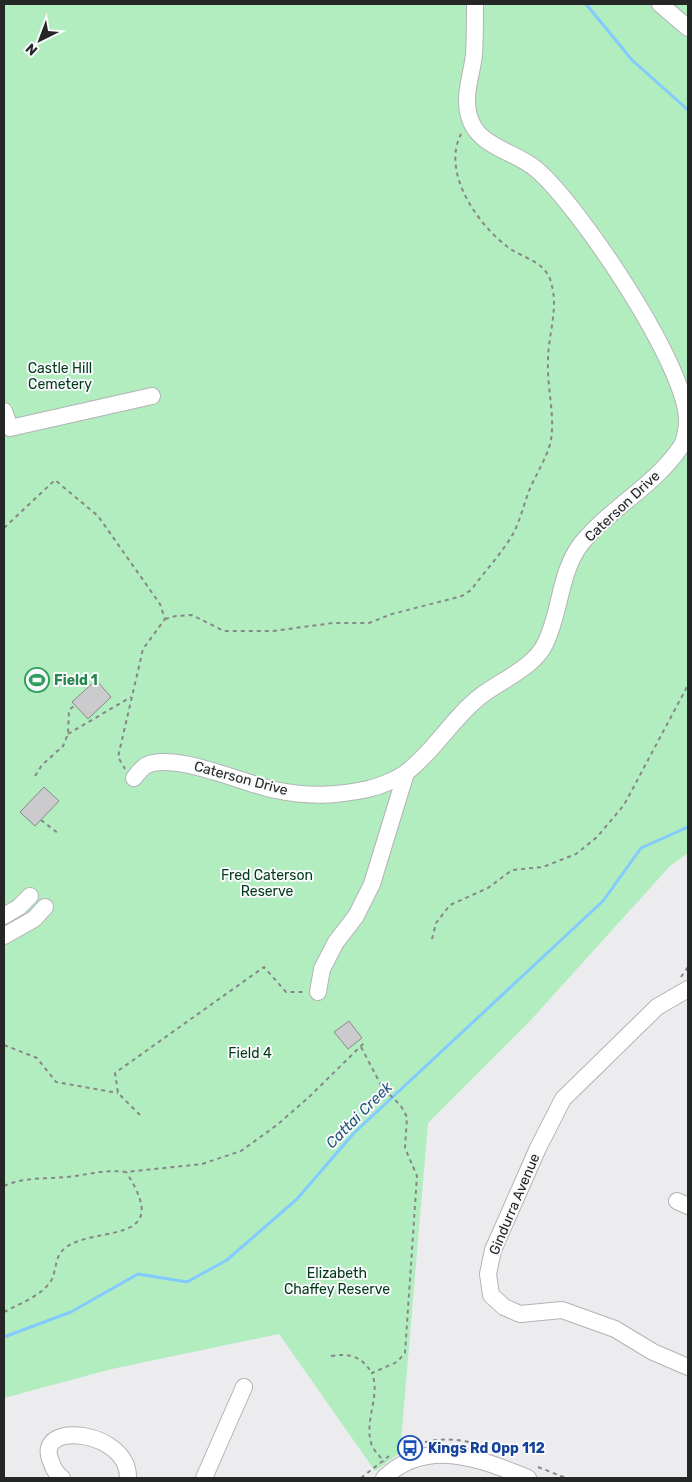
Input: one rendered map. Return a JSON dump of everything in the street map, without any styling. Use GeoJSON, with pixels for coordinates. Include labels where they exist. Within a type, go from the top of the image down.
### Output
{"type":"FeatureCollection","features":[{"type":"Feature","properties":{"kind":"street","name":"Caterson Drive"},"geometry":{"type":"LineString","coordinates":[[134,778],[148,764],[178,762],[275,790],[329,796],[373,788],[406,773],[480,696],[520,670],[544,648],[556,618],[565,576],[579,547],[602,521],[685,448],[687,423],[685,400],[676,374],[653,330],[612,264],[562,193],[534,166],[485,140],[470,119],[466,96],[474,55],[475,4]]}},
{"type":"Feature","properties":{"kind":"street"},"geometry":{"type":"LineString","coordinates":[[660,4],[688,28]]}},
{"type":"Feature","properties":{"kind":"street"},"geometry":{"type":"LineString","coordinates":[[4,411],[10,428],[152,396]]}},
{"type":"Feature","properties":{"kind":"street"},"geometry":{"type":"LineString","coordinates":[[318,992],[322,969],[336,942],[356,916],[372,884],[406,773]]}},
{"type":"Feature","properties":{"kind":"street"},"geometry":{"type":"LineString","coordinates":[[4,916],[28,898],[42,910],[22,927],[4,936]]}},
{"type":"Feature","properties":{"kind":"street","name":"Gindurra Avenue"},"geometry":{"type":"LineString","coordinates":[[683,985],[657,1007],[562,1099],[497,1241],[488,1274],[491,1295],[504,1307],[520,1314],[562,1310],[615,1329],[653,1352],[688,1367]]}},
{"type":"Feature","properties":{"kind":"street"},"geometry":{"type":"LineString","coordinates":[[204,1478],[244,1387]]}},
{"type":"Feature","properties":{"kind":"street"},"geometry":{"type":"LineString","coordinates":[[62,1478],[57,1475],[49,1455],[51,1443],[57,1437],[67,1435],[84,1437],[111,1447],[126,1464],[128,1478]]}},
{"type":"Feature","properties":{"kind":"street"},"geometry":{"type":"LineString","coordinates":[[387,1475],[405,1463],[438,1453],[482,1459],[528,1478]]}},
{"type":"Feature","properties":{"kind":"path"},"geometry":{"type":"LineString","coordinates":[[134,778],[118,757],[143,649],[165,619],[176,616],[192,616],[224,631],[236,632],[273,631],[333,623],[369,624],[392,614],[462,596],[471,590],[514,532],[532,485],[548,452],[552,430],[548,360],[555,315],[554,300],[550,279],[543,266],[508,248],[474,212],[465,195],[459,179],[455,156],[457,143],[470,119]]}},
{"type":"Feature","properties":{"kind":"path"},"geometry":{"type":"LineString","coordinates":[[4,528],[55,480],[98,516],[160,604],[165,619]]}},
{"type":"Feature","properties":{"kind":"path"},"geometry":{"type":"LineString","coordinates":[[432,939],[436,922],[450,905],[488,888],[512,870],[543,866],[576,854],[597,836],[624,805],[688,685]]}},
{"type":"Feature","properties":{"kind":"path"},"geometry":{"type":"LineString","coordinates":[[68,734],[131,697]]}},
{"type":"Feature","properties":{"kind":"path"},"geometry":{"type":"LineString","coordinates":[[35,776],[42,765],[63,746],[68,734],[69,710],[75,705]]}},
{"type":"Feature","properties":{"kind":"path"},"geometry":{"type":"LineString","coordinates":[[41,820],[59,834]]}},
{"type":"Feature","properties":{"kind":"path"},"geometry":{"type":"LineString","coordinates":[[140,1115],[118,1093],[114,1073],[264,967],[286,992],[318,992]]}},
{"type":"Feature","properties":{"kind":"path"},"geometry":{"type":"LineString","coordinates":[[683,985],[684,972],[688,967]]}},
{"type":"Feature","properties":{"kind":"path"},"geometry":{"type":"LineString","coordinates":[[684,972],[688,975]]}},
{"type":"Feature","properties":{"kind":"path"},"geometry":{"type":"LineString","coordinates":[[4,1186],[14,1182],[69,1177],[113,1170],[126,1172],[202,1164],[241,1151],[277,1125],[309,1097],[343,1061],[365,1042]]}},
{"type":"Feature","properties":{"kind":"path"},"geometry":{"type":"LineString","coordinates":[[4,1045],[37,1058],[56,1082],[118,1093]]}},
{"type":"Feature","properties":{"kind":"path"},"geometry":{"type":"LineString","coordinates":[[361,1047],[382,1087],[401,1106],[407,1117],[405,1148],[417,1176],[405,1352],[397,1362],[372,1373]]}},
{"type":"Feature","properties":{"kind":"path"},"geometry":{"type":"LineString","coordinates":[[4,1312],[40,1292],[51,1280],[61,1252],[70,1246],[114,1234],[130,1227],[137,1220],[142,1210],[139,1192],[126,1172]]}},
{"type":"Feature","properties":{"kind":"path"},"geometry":{"type":"LineString","coordinates":[[331,1356],[346,1354],[356,1356],[366,1364],[372,1373],[375,1382],[375,1394],[368,1432],[373,1448],[387,1475]]}},
{"type":"Feature","properties":{"kind":"green space","name":"Fred Caterson Reserve"},"geometry":{"type":"Polygon","coordinates":[[[4,4],[688,4],[688,853],[670,866],[530,1021],[428,1123],[400,1453],[375,1471],[279,1334],[112,1369],[4,1398],[4,4]]]}},
{"type":"Feature","properties":{"kind":"building"},"geometry":{"type":"Polygon","coordinates":[[[96,680],[111,697],[88,719],[72,702],[96,680]]]}},
{"type":"Feature","properties":{"kind":"building"},"geometry":{"type":"Polygon","coordinates":[[[44,787],[59,801],[35,826],[20,812],[44,787]]]}},
{"type":"Feature","properties":{"kind":"building"},"geometry":{"type":"Polygon","coordinates":[[[349,1021],[362,1038],[348,1049],[334,1032],[349,1021]]]}},
{"type":"Feature","properties":{"kind":"waterway"},"geometry":{"type":"LineString","coordinates":[[586,4],[632,60],[688,110]]}},
{"type":"Feature","properties":{"kind":"waterway","name":"Cattai Creek"},"geometry":{"type":"LineString","coordinates":[[4,1337],[71,1312],[138,1274],[187,1282],[227,1260],[297,1199],[354,1133],[603,901],[641,848],[688,827]]}},
{"type":"Feature","properties":{"kind":"place","name":"Field 1"},"geometry":{"type":"Point","coordinates":[37,680]}},
{"type":"Feature","properties":{"kind":"place","name":"Kings Rd Opp 112"},"geometry":{"type":"Point","coordinates":[410,1448]}},
{"type":"Feature","properties":{"kind":"park label","name":"Castle Hill Cemetery"},"geometry":{"type":"Point","coordinates":[60,376]}},
{"type":"Feature","properties":{"kind":"park label","name":"Field 4"},"geometry":{"type":"Point","coordinates":[250,1053]}},
{"type":"Feature","properties":{"kind":"park label","name":"Elizabeth Chaffey Reserve"},"geometry":{"type":"Point","coordinates":[337,1282]}}]}
